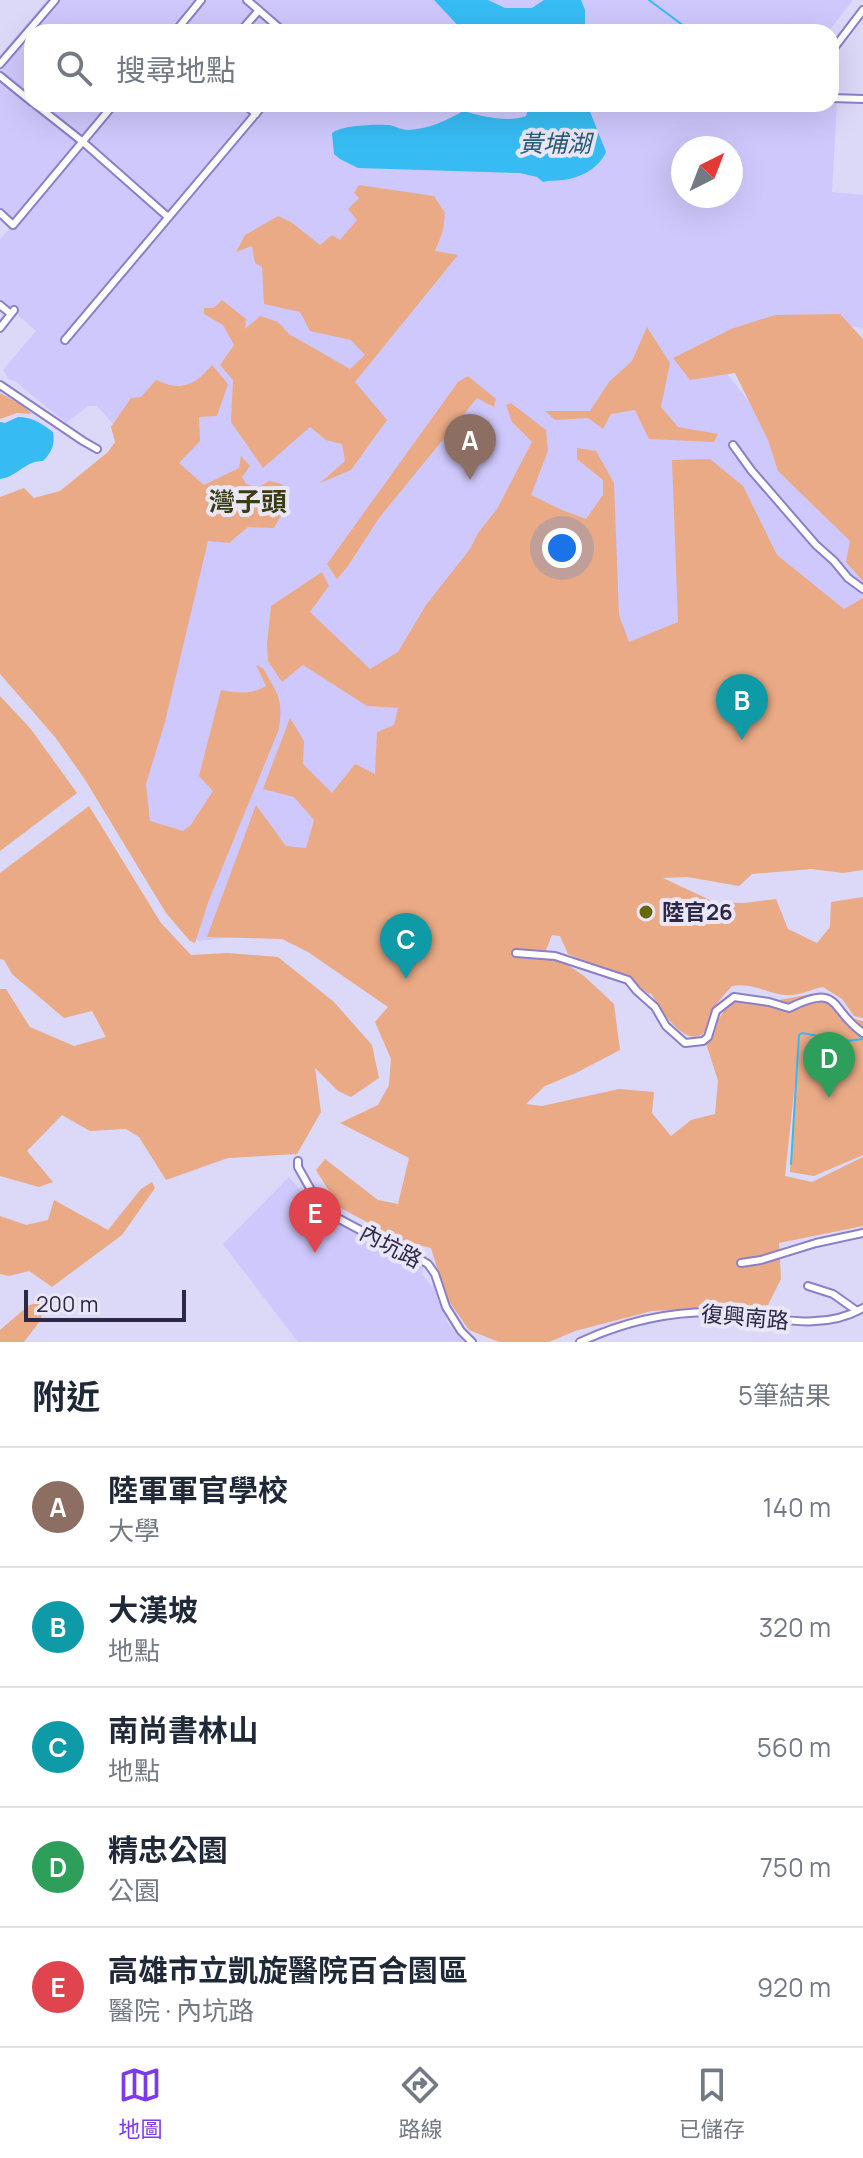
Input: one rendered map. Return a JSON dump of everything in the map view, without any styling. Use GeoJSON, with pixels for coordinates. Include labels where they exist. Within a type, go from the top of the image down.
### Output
{"type":"FeatureCollection","features":[{"type":"Feature","properties":{"kind":"street"},"geometry":{"type":"LineString","coordinates":[[34,24],[55,0]]}},
{"type":"Feature","properties":{"kind":"street"},"geometry":{"type":"LineString","coordinates":[[182,24],[201,0]]}},
{"type":"Feature","properties":{"kind":"street"},"geometry":{"type":"LineString","coordinates":[[247,0],[275,24]]}},
{"type":"Feature","properties":{"kind":"street"},"geometry":{"type":"LineString","coordinates":[[248,24],[259,10]]}},
{"type":"Feature","properties":{"kind":"street"},"geometry":{"type":"LineString","coordinates":[[839,42],[863,10]]}},
{"type":"Feature","properties":{"kind":"street"},"geometry":{"type":"LineString","coordinates":[[0,64],[24,36]]}},
{"type":"Feature","properties":{"kind":"street"},"geometry":{"type":"LineString","coordinates":[[0,76],[24,95]]}},
{"type":"Feature","properties":{"kind":"street"},"geometry":{"type":"LineString","coordinates":[[839,98],[863,99]]}},
{"type":"Feature","properties":{"kind":"street"},"geometry":{"type":"LineString","coordinates":[[45,112],[168,217]]}},
{"type":"Feature","properties":{"kind":"street"},"geometry":{"type":"LineString","coordinates":[[0,213],[13,225],[107,112]]}},
{"type":"Feature","properties":{"kind":"street"},"geometry":{"type":"LineString","coordinates":[[65,340],[256,114],[254,112]]}},
{"type":"Feature","properties":{"kind":"street"},"geometry":{"type":"LineString","coordinates":[[0,305],[12,312],[0,328]]}},
{"type":"Feature","properties":{"kind":"street"},"geometry":{"type":"LineString","coordinates":[[0,385],[97,449]]}},
{"type":"Feature","properties":{"kind":"street"},"geometry":{"type":"LineString","coordinates":[[733,445],[816,545],[863,589]]}},
{"type":"Feature","properties":{"kind":"street"},"geometry":{"type":"LineString","coordinates":[[516,953],[555,956],[628,980],[655,1007],[666,1026],[685,1043],[703,1041],[708,1037],[716,1011],[734,997],[789,1008],[810,997],[823,998],[836,1004],[863,1033]]}},
{"type":"Feature","properties":{"kind":"street","name":"內坑路"},"geometry":{"type":"LineString","coordinates":[[298,1161],[298,1167],[311,1190],[330,1214],[428,1264],[435,1274],[446,1307],[472,1342]]}},
{"type":"Feature","properties":{"kind":"street"},"geometry":{"type":"LineString","coordinates":[[741,1263],[863,1233]]}},
{"type":"Feature","properties":{"kind":"street"},"geometry":{"type":"LineString","coordinates":[[808,1286],[833,1294],[860,1309]]}},
{"type":"Feature","properties":{"kind":"street","name":"復興南路"},"geometry":{"type":"LineString","coordinates":[[580,1342],[627,1324],[691,1312],[825,1322],[860,1309]]}},
{"type":"Feature","properties":{"kind":"shaded area"},"geometry":{"type":"Polygon","coordinates":[[[47,0],[853,0],[834,24],[27,24],[47,0]]]}},
{"type":"Feature","properties":{"kind":"shaded area"},"geometry":{"type":"Polygon","coordinates":[[[24,27],[24,112],[836,112],[832,192],[863,195],[863,328],[810,319],[722,367],[763,420],[863,527],[863,647],[334,943],[248,935],[200,941],[185,935],[163,905],[136,852],[121,433],[97,406],[88,406],[66,423],[9,379],[3,370],[36,331],[0,299],[0,240],[10,227],[0,218],[0,56],[24,27]]]}},
{"type":"Feature","properties":{"kind":"shaded area"},"geometry":{"type":"Polygon","coordinates":[[[359,185],[434,196],[445,213],[443,231],[435,251],[458,255],[355,382],[387,420],[351,470],[320,483],[345,461],[342,444],[326,440],[310,427],[263,468],[231,422],[233,380],[220,365],[234,345],[223,325],[204,314],[204,308],[214,308],[222,300],[246,319],[245,329],[260,316],[278,322],[289,334],[350,369],[365,355],[351,340],[310,331],[300,312],[264,304],[262,267],[255,263],[252,246],[236,252],[245,235],[278,216],[291,222],[320,245],[332,235],[340,240],[357,220],[348,209],[359,198],[354,193],[359,185]]]}},
{"type":"Feature","properties":{"kind":"shaded area"},"geometry":{"type":"Polygon","coordinates":[[[840,314],[863,339],[863,581],[846,562],[850,541],[778,471],[768,440],[735,373],[690,380],[673,358],[731,329],[775,315],[840,314]]]}},
{"type":"Feature","properties":{"kind":"shaded area"},"geometry":{"type":"Polygon","coordinates":[[[647,327],[670,363],[661,407],[678,427],[718,434],[714,442],[649,439],[635,410],[611,414],[603,429],[588,418],[555,420],[545,411],[590,411],[609,382],[632,361],[647,327]]]}},
{"type":"Feature","properties":{"kind":"shaded area"},"geometry":{"type":"Polygon","coordinates":[[[212,365],[228,384],[217,416],[199,417],[200,441],[179,463],[204,485],[239,468],[241,456],[250,466],[242,477],[246,484],[257,488],[269,481],[282,484],[287,505],[274,528],[248,527],[229,543],[208,541],[165,722],[146,784],[150,821],[183,831],[190,826],[213,791],[199,776],[221,690],[244,692],[266,686],[256,665],[263,668],[278,697],[279,729],[209,900],[195,943],[166,913],[84,778],[55,737],[0,674],[0,497],[24,488],[34,498],[60,491],[108,452],[115,442],[111,427],[131,398],[141,397],[156,380],[173,386],[194,382],[212,365]]]}},
{"type":"Feature","properties":{"kind":"shaded area"},"geometry":{"type":"Polygon","coordinates":[[[468,376],[496,399],[494,407],[477,398],[379,518],[337,579],[327,564],[458,382],[468,376]]]}},
{"type":"Feature","properties":{"kind":"shaded area"},"geometry":{"type":"Polygon","coordinates":[[[0,393],[32,414],[17,413],[0,419],[0,393]]]}},
{"type":"Feature","properties":{"kind":"shaded area"},"geometry":{"type":"Polygon","coordinates":[[[511,403],[546,430],[548,451],[531,495],[586,519],[603,495],[603,480],[577,459],[577,448],[596,451],[614,483],[619,615],[629,642],[678,622],[672,460],[710,459],[743,486],[777,555],[844,609],[863,598],[863,870],[843,873],[811,869],[752,874],[739,886],[687,877],[663,878],[714,902],[744,903],[776,899],[788,929],[817,943],[830,927],[831,902],[863,897],[863,1018],[854,1016],[842,999],[823,987],[790,995],[748,986],[732,986],[716,1005],[703,1034],[694,1037],[669,1020],[651,993],[568,954],[560,936],[552,935],[546,950],[584,976],[614,1004],[620,1050],[545,1086],[526,1104],[542,1106],[619,1089],[654,1092],[652,1113],[671,1136],[691,1120],[715,1114],[718,1081],[705,1040],[731,1000],[774,1001],[812,994],[834,997],[849,1018],[863,1021],[863,1155],[814,1176],[790,1172],[795,1083],[785,1176],[812,1182],[863,1157],[863,1226],[779,1243],[781,1279],[768,1305],[652,1311],[575,1331],[549,1342],[499,1342],[469,1330],[446,1297],[431,1248],[402,1241],[339,1207],[316,1170],[325,1159],[378,1200],[398,1204],[409,1158],[340,1123],[378,1105],[389,1085],[391,1059],[375,1022],[388,1007],[308,952],[282,939],[207,937],[256,805],[286,846],[306,848],[314,820],[294,797],[263,789],[290,718],[304,741],[303,764],[332,793],[355,764],[375,774],[377,732],[394,725],[398,708],[367,706],[303,665],[282,682],[268,661],[271,606],[322,572],[329,586],[310,612],[370,669],[398,652],[426,605],[497,509],[532,442],[512,422],[506,405],[511,403]]]}},
{"type":"Feature","properties":{"kind":"shaded area"},"geometry":{"type":"Polygon","coordinates":[[[0,696],[30,728],[77,793],[0,851],[0,696]]]}},
{"type":"Feature","properties":{"kind":"shaded area"},"geometry":{"type":"Polygon","coordinates":[[[89,806],[161,923],[191,955],[227,953],[278,957],[334,1002],[372,1045],[379,1078],[351,1097],[338,1091],[315,1068],[321,1112],[297,1154],[228,1158],[166,1180],[139,1137],[126,1129],[90,1131],[62,1115],[27,1151],[53,1182],[39,1187],[0,1176],[0,989],[6,989],[30,1027],[74,1046],[106,1037],[92,1011],[64,1018],[12,974],[4,960],[0,959],[0,873],[89,806]]]}},
{"type":"Feature","properties":{"kind":"shaded area"},"geometry":{"type":"Polygon","coordinates":[[[289,1177],[314,1207],[345,1227],[423,1264],[422,1274],[431,1286],[435,1285],[438,1301],[449,1325],[464,1342],[298,1342],[223,1244],[289,1177]]]}},
{"type":"Feature","properties":{"kind":"shaded area"},"geometry":{"type":"Polygon","coordinates":[[[152,1182],[155,1188],[122,1235],[52,1287],[29,1271],[9,1276],[0,1274],[0,1216],[26,1225],[48,1220],[54,1200],[108,1230],[141,1189],[152,1182]]]}},
{"type":"Feature","properties":{"kind":"shaded area"},"geometry":{"type":"Polygon","coordinates":[[[47,1298],[40,1321],[24,1342],[0,1342],[0,1330],[28,1306],[47,1298]]]}},
{"type":"Feature","properties":{"kind":"water"},"geometry":{"type":"Polygon","coordinates":[[[434,0],[488,0],[505,8],[532,8],[544,0],[581,0],[585,10],[585,24],[456,24],[434,0]]]}},
{"type":"Feature","properties":{"kind":"water","name":"黃埔湖"},"geometry":{"type":"Polygon","coordinates":[[[461,112],[494,118],[526,116],[527,112],[590,112],[606,152],[589,171],[576,177],[543,182],[537,177],[520,173],[358,168],[334,154],[332,133],[344,128],[383,125],[415,129],[437,124],[461,112]]]}},
{"type":"Feature","properties":{"kind":"water"},"geometry":{"type":"Polygon","coordinates":[[[18,417],[33,420],[53,432],[52,448],[43,461],[32,463],[0,479],[0,422],[18,417]]]}},
{"type":"Feature","properties":{"kind":"waterway"},"geometry":{"type":"LineString","coordinates":[[649,0],[681,24]]}},
{"type":"Feature","properties":{"kind":"waterway"},"geometry":{"type":"LineString","coordinates":[[791,1164],[799,1035],[846,1041],[863,1039]]}},
{"type":"Feature","properties":{"kind":"place","name":"陸軍軍官學校"},"geometry":{"type":"Point","coordinates":[470,480]}},
{"type":"Feature","properties":{"kind":"place","name":"大漢坡"},"geometry":{"type":"Point","coordinates":[742,740]}},
{"type":"Feature","properties":{"kind":"place","name":"陸官26"},"geometry":{"type":"Point","coordinates":[646,912]}},
{"type":"Feature","properties":{"kind":"place","name":"南尚書林山"},"geometry":{"type":"Point","coordinates":[406,979]}},
{"type":"Feature","properties":{"kind":"place","name":"精忠公園"},"geometry":{"type":"Point","coordinates":[829,1098]}},
{"type":"Feature","properties":{"kind":"place","name":"高雄市立凱旋醫院百合園區"},"geometry":{"type":"Point","coordinates":[315,1253]}},
{"type":"Feature","properties":{"kind":"district","name":"灣子頭"},"geometry":{"type":"Point","coordinates":[248,501]}}]}
